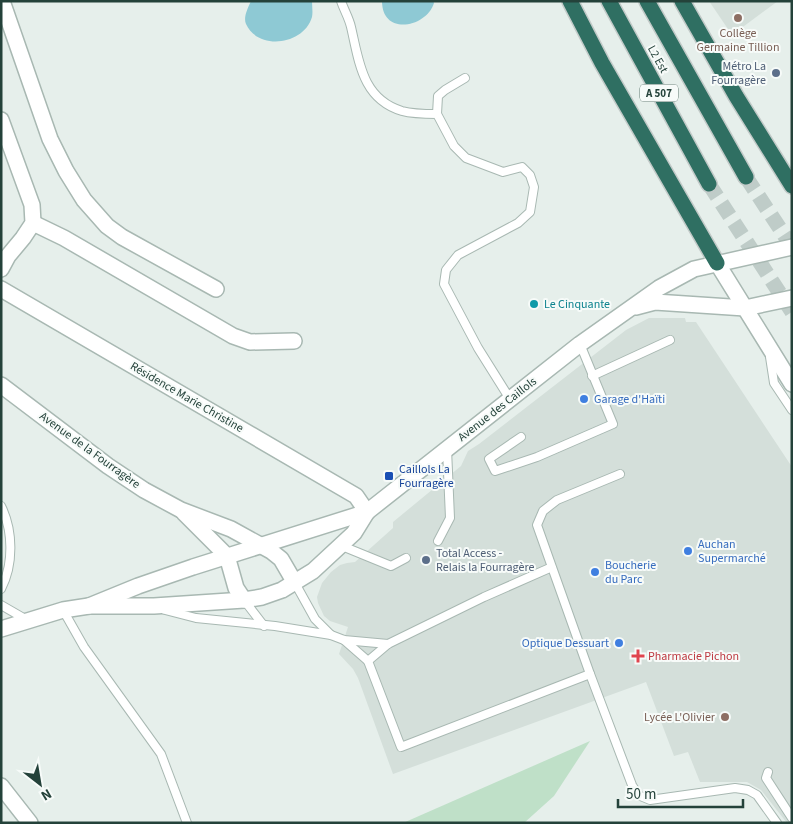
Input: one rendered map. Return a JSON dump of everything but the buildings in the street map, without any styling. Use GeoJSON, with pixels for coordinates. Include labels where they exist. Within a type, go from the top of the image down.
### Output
{"type":"FeatureCollection","features":[{"type":"Feature","properties":{"kind":"highway"},"geometry":{"type":"LineString","coordinates":[[570,1],[602,63],[717,263]]}},
{"type":"Feature","properties":{"kind":"highway","name":"L2 Est"},"geometry":{"type":"LineString","coordinates":[[609,1],[709,184]]}},
{"type":"Feature","properties":{"kind":"highway","name":"L2 Est"},"geometry":{"type":"LineString","coordinates":[[647,1],[746,177]]}},
{"type":"Feature","properties":{"kind":"highway"},"geometry":{"type":"LineString","coordinates":[[682,1],[736,96],[792,186]]}},
{"type":"Feature","properties":{"kind":"street"},"geometry":{"type":"LineString","coordinates":[[2,1],[50,139],[66,172],[84,200],[107,226],[122,237],[216,289]]}},
{"type":"Feature","properties":{"kind":"street"},"geometry":{"type":"LineString","coordinates":[[1,120],[32,205],[33,223],[24,238],[3,256]]}},
{"type":"Feature","properties":{"kind":"street"},"geometry":{"type":"LineString","coordinates":[[33,223],[64,238],[233,336],[250,342],[294,341]]}},
{"type":"Feature","properties":{"kind":"street","name":"Avenue des Caillols"},"geometry":{"type":"LineString","coordinates":[[244,600],[262,597],[295,583],[313,571],[354,533],[367,512],[580,344],[659,288],[694,268],[792,246]]}},
{"type":"Feature","properties":{"kind":"street"},"geometry":{"type":"LineString","coordinates":[[717,263],[792,384]]}},
{"type":"Feature","properties":{"kind":"street","name":"Résidence Marie Christine"},"geometry":{"type":"LineString","coordinates":[[1,289],[356,496],[367,512]]}},
{"type":"Feature","properties":{"kind":"street","name":"Avenue des Caillols"},"geometry":{"type":"LineString","coordinates":[[628,309],[655,302],[745,308],[792,298]]}},
{"type":"Feature","properties":{"kind":"street","name":"Avenue de la Fourragère"},"geometry":{"type":"LineString","coordinates":[[1,386],[108,466],[144,490],[181,510],[231,529],[271,550],[281,560],[295,583]]}},
{"type":"Feature","properties":{"kind":"street","name":"Avenue de la Fourragère"},"geometry":{"type":"LineString","coordinates":[[181,510],[227,556]]}},
{"type":"Feature","properties":{"kind":"street","name":"Avenue des Caillols"},"geometry":{"type":"LineString","coordinates":[[227,556],[367,512]]}},
{"type":"Feature","properties":{"kind":"street"},"geometry":{"type":"LineString","coordinates":[[1,629],[63,610],[89,606],[154,606],[244,600],[236,588],[227,556],[138,586],[89,606]]}},
{"type":"Feature","properties":{"kind":"street"},"geometry":{"type":"LineString","coordinates":[[1,786],[30,823]]}},
{"type":"Feature","properties":{"kind":"lane"},"geometry":{"type":"LineString","coordinates":[[341,1],[350,24],[360,69],[371,90],[384,104],[403,112],[437,114]]}},
{"type":"Feature","properties":{"kind":"lane"},"geometry":{"type":"LineString","coordinates":[[465,78],[444,90],[438,96],[437,114],[454,146],[466,158],[503,172],[522,166],[530,175],[534,187],[530,212],[518,223],[458,255],[446,270],[444,284],[478,348],[510,400]]}},
{"type":"Feature","properties":{"kind":"lane"},"geometry":{"type":"LineString","coordinates":[[592,376],[670,340]]}},
{"type":"Feature","properties":{"kind":"lane"},"geometry":{"type":"LineString","coordinates":[[521,437],[489,459],[495,471],[537,457],[613,424],[580,344]]}},
{"type":"Feature","properties":{"kind":"lane"},"geometry":{"type":"LineString","coordinates":[[769,347],[774,382],[792,410]]}},
{"type":"Feature","properties":{"kind":"lane"},"geometry":{"type":"LineString","coordinates":[[438,541],[450,518],[447,448]]}},
{"type":"Feature","properties":{"kind":"lane"},"geometry":{"type":"LineString","coordinates":[[620,474],[558,500],[543,511],[537,526],[632,785],[638,795],[650,800],[735,788],[748,790],[757,796],[778,823]]}},
{"type":"Feature","properties":{"kind":"lane"},"geometry":{"type":"LineString","coordinates":[[1,506],[7,518],[10,540],[9,563],[1,589]]}},
{"type":"Feature","properties":{"kind":"lane"},"geometry":{"type":"LineString","coordinates":[[342,546],[391,566],[406,558]]}},
{"type":"Feature","properties":{"kind":"lane"},"geometry":{"type":"LineString","coordinates":[[368,661],[388,644],[484,597],[552,567]]}},
{"type":"Feature","properties":{"kind":"lane"},"geometry":{"type":"LineString","coordinates":[[295,583],[315,619],[331,635]]}},
{"type":"Feature","properties":{"kind":"lane"},"geometry":{"type":"LineString","coordinates":[[244,600],[264,626]]}},
{"type":"Feature","properties":{"kind":"lane"},"geometry":{"type":"LineString","coordinates":[[1,604],[27,620]]}},
{"type":"Feature","properties":{"kind":"lane"},"geometry":{"type":"LineString","coordinates":[[154,606],[196,618],[331,635],[344,640],[388,644]]}},
{"type":"Feature","properties":{"kind":"lane"},"geometry":{"type":"LineString","coordinates":[[63,610],[84,647],[161,754],[187,823]]}},
{"type":"Feature","properties":{"kind":"lane"},"geometry":{"type":"LineString","coordinates":[[344,640],[368,661],[401,747],[590,674]]}},
{"type":"Feature","properties":{"kind":"lane"},"geometry":{"type":"LineString","coordinates":[[768,772],[766,778],[769,786],[792,818]]}},
{"type":"Feature","properties":{"kind":"shaded area","name":"Collège Germaine Tillion"},"geometry":{"type":"Polygon","coordinates":[[[709,1],[778,1],[732,35],[709,1]]]}},
{"type":"Feature","properties":{"kind":"shaded area"},"geometry":{"type":"Polygon","coordinates":[[[649,318],[685,318],[686,322],[696,322],[792,467],[792,823],[787,823],[761,790],[747,782],[700,782],[688,752],[674,756],[646,682],[393,774],[358,678],[353,669],[339,654],[348,627],[330,621],[324,616],[318,603],[317,597],[322,583],[331,572],[340,565],[355,562],[393,528],[393,522],[461,466],[468,451],[626,330],[649,318]]]}},
{"type":"Feature","properties":{"kind":"green space"},"geometry":{"type":"Polygon","coordinates":[[[590,741],[554,796],[524,823],[403,823],[590,741]]]}},
{"type":"Feature","properties":{"kind":"water"},"geometry":{"type":"Polygon","coordinates":[[[251,1],[312,1],[312,17],[300,34],[291,39],[270,41],[252,33],[246,24],[245,15],[251,1]]]}},
{"type":"Feature","properties":{"kind":"water"},"geometry":{"type":"Polygon","coordinates":[[[382,1],[433,1],[434,3],[430,11],[423,18],[405,25],[389,20],[384,12],[382,1]]]}},
{"type":"Feature","properties":{"kind":"tunnel"},"geometry":{"type":"LineString","coordinates":[[746,177],[792,247]]}},
{"type":"Feature","properties":{"kind":"tunnel"},"geometry":{"type":"LineString","coordinates":[[709,184],[792,312]]}},
{"type":"Feature","properties":{"kind":"place","name":"Collège Germaine Tillion"},"geometry":{"type":"Point","coordinates":[738,18]}},
{"type":"Feature","properties":{"kind":"place","name":"Métro La Fourragère"},"geometry":{"type":"Point","coordinates":[776,73]}},
{"type":"Feature","properties":{"kind":"place","name":"Le Cinquante"},"geometry":{"type":"Point","coordinates":[534,304]}},
{"type":"Feature","properties":{"kind":"place","name":"Garage d'Haïti"},"geometry":{"type":"Point","coordinates":[584,399]}},
{"type":"Feature","properties":{"kind":"place","name":"Caillols La Fourragère"},"geometry":{"type":"Point","coordinates":[389,476]}},
{"type":"Feature","properties":{"kind":"place","name":"Auchan Supermarché"},"geometry":{"type":"Point","coordinates":[688,551]}},
{"type":"Feature","properties":{"kind":"place","name":"Total Access - Relais la Fourragère"},"geometry":{"type":"Point","coordinates":[426,560]}},
{"type":"Feature","properties":{"kind":"place","name":"Boucherie du Parc"},"geometry":{"type":"Point","coordinates":[595,572]}},
{"type":"Feature","properties":{"kind":"place","name":"Optique Dessuart"},"geometry":{"type":"Point","coordinates":[619,643]}},
{"type":"Feature","properties":{"kind":"place","name":"Pharmacie Pichon"},"geometry":{"type":"Point","coordinates":[638,656]}},
{"type":"Feature","properties":{"kind":"place","name":"Lycée L'Olivier"},"geometry":{"type":"Point","coordinates":[725,717]}}]}
